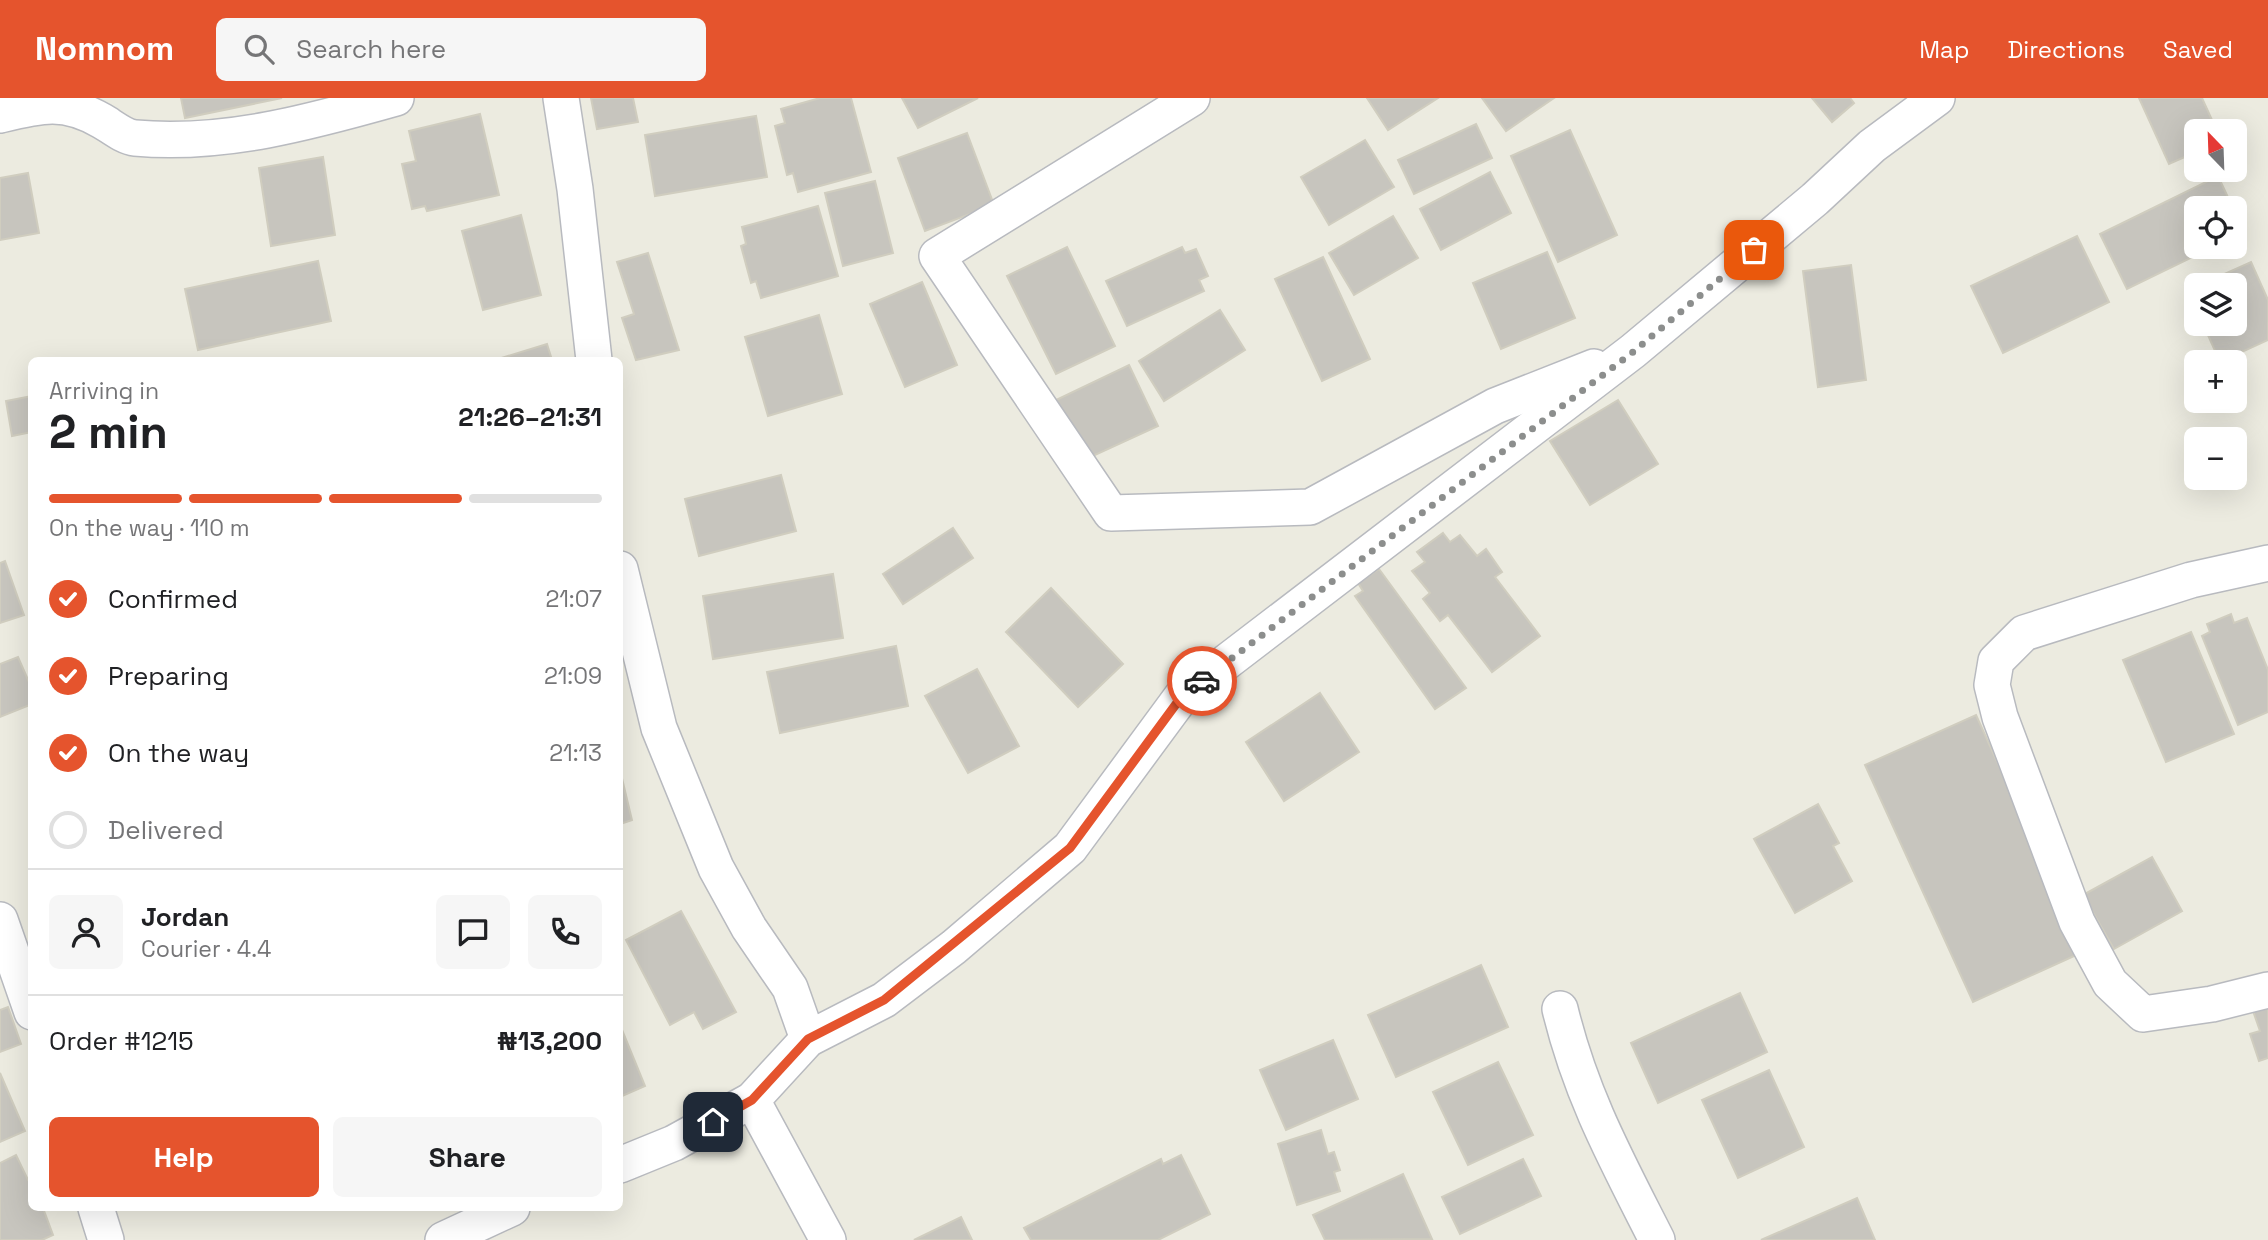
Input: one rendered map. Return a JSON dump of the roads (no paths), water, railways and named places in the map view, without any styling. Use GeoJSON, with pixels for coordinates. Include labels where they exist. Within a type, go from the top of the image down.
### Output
{"type":"FeatureCollection","features":[{"type":"Feature","properties":{"kind":"street"},"geometry":{"type":"LineString","coordinates":[[0,115],[40,105],[79,108],[131,138],[206,139],[304,124],[396,98]]}},
{"type":"Feature","properties":{"kind":"street"},"geometry":{"type":"LineString","coordinates":[[561,98],[575,189],[594,357]]}},
{"type":"Feature","properties":{"kind":"street"},"geometry":{"type":"LineString","coordinates":[[1192,98],[937,256],[1111,513],[1310,507],[1495,405],[1633,352]]}},
{"type":"Feature","properties":{"kind":"street"},"geometry":{"type":"LineString","coordinates":[[623,1164],[674,1143],[752,1100],[808,1039],[884,1000],[1070,848],[1182,696],[1633,352],[1815,199],[1872,146],[1937,98]]}},
{"type":"Feature","properties":{"kind":"street"},"geometry":{"type":"LineString","coordinates":[[2268,563],[2191,580],[2024,633],[1996,661],[1992,685],[2000,717],[2077,922],[2110,983],[2143,1014],[2212,1004],[2268,990]]}},
{"type":"Feature","properties":{"kind":"street"},"geometry":{"type":"LineString","coordinates":[[623,581],[659,728],[716,868],[749,928],[790,988],[808,1039]]}},
{"type":"Feature","properties":{"kind":"street"},"geometry":{"type":"LineString","coordinates":[[0,920],[28,1000]]}},
{"type":"Feature","properties":{"kind":"street"},"geometry":{"type":"LineString","coordinates":[[1560,1009],[1573,1061],[1597,1122],[1657,1240]]}},
{"type":"Feature","properties":{"kind":"street"},"geometry":{"type":"LineString","coordinates":[[752,1100],[828,1240]]}},
{"type":"Feature","properties":{"kind":"street"},"geometry":{"type":"LineString","coordinates":[[97,1211],[106,1240]]}},
{"type":"Feature","properties":{"kind":"street"},"geometry":{"type":"LineString","coordinates":[[443,1240],[506,1211]]}}]}
